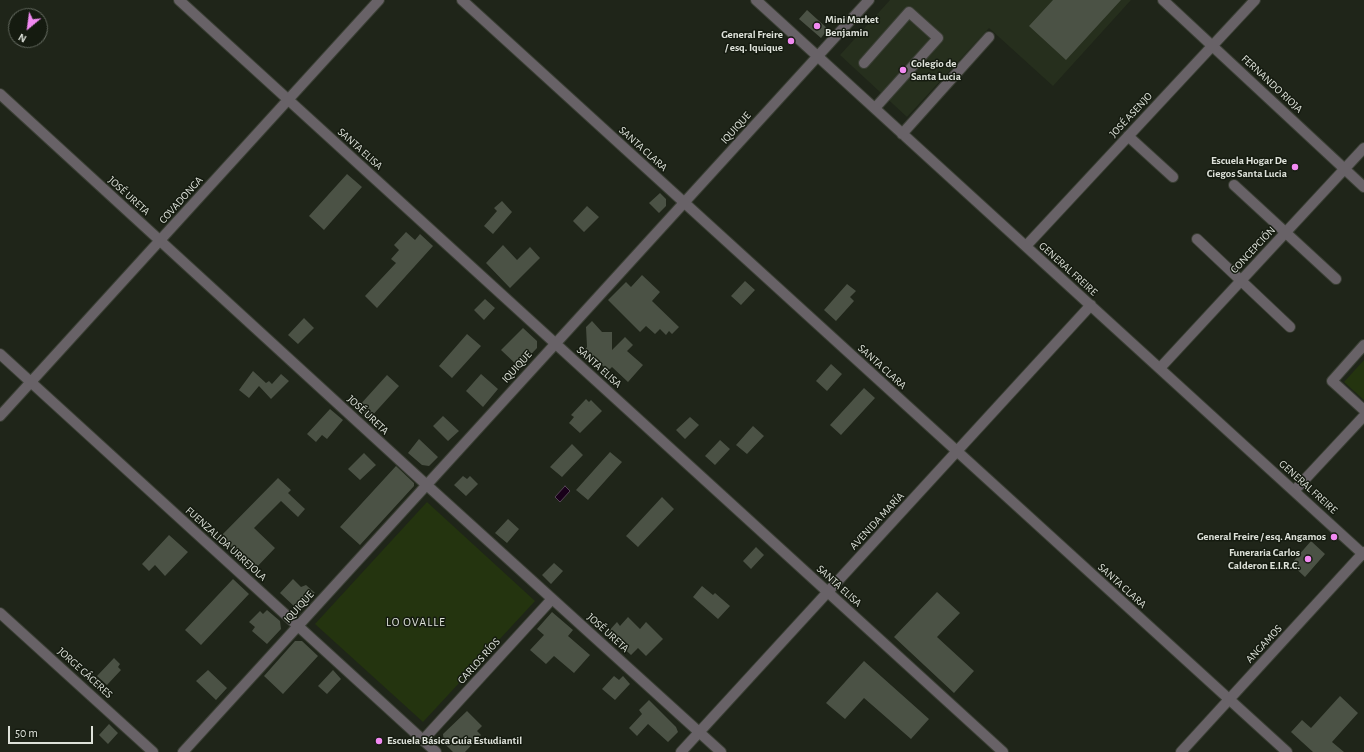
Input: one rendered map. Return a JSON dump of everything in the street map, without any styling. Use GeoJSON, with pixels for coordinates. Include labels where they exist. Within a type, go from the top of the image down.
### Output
{"type":"FeatureCollection","features":[{"type":"Feature","properties":{"kind":"street","name":"SANTA ELISA"},"geometry":{"type":"LineString","coordinates":[[179,0],[1003,752]]}},
{"type":"Feature","properties":{"kind":"street","name":"COVADONGA"},"geometry":{"type":"LineString","coordinates":[[0,416],[379,0]]}},
{"type":"Feature","properties":{"kind":"street","name":"SANTA CLARA"},"geometry":{"type":"LineString","coordinates":[[462,0],[1286,752]]}},
{"type":"Feature","properties":{"kind":"street","name":"IQUIQUE"},"geometry":{"type":"LineString","coordinates":[[184,752],[555,343],[870,0]]}},
{"type":"Feature","properties":{"kind":"street","name":"FERNANDO RIOJA"},"geometry":{"type":"LineString","coordinates":[[1163,0],[1364,187]]}},
{"type":"Feature","properties":{"kind":"street","name":"JOSÉ ASENJO"},"geometry":{"type":"LineString","coordinates":[[1026,246],[1255,0]]}},
{"type":"Feature","properties":{"kind":"street","name":"GENERAL FREIRE"},"geometry":{"type":"LineString","coordinates":[[763,2],[818,56],[902,134],[1364,554]]}},
{"type":"Feature","properties":{"kind":"street"},"geometry":{"type":"LineString","coordinates":[[864,63],[909,12],[938,38],[875,108]]}},
{"type":"Feature","properties":{"kind":"street"},"geometry":{"type":"LineString","coordinates":[[902,134],[989,37]]}},
{"type":"Feature","properties":{"kind":"street","name":"JOSÉ URETA"},"geometry":{"type":"LineString","coordinates":[[0,94],[426,485],[721,752]]}},
{"type":"Feature","properties":{"kind":"street"},"geometry":{"type":"LineString","coordinates":[[1128,136],[1173,177]]}},
{"type":"Feature","properties":{"kind":"street","name":"CONCEPCIÓN"},"geometry":{"type":"LineString","coordinates":[[1160,368],[1364,148]]}},
{"type":"Feature","properties":{"kind":"street"},"geometry":{"type":"LineString","coordinates":[[1234,185],[1336,279]]}},
{"type":"Feature","properties":{"kind":"street"},"geometry":{"type":"LineString","coordinates":[[1197,239],[1290,327]]}},
{"type":"Feature","properties":{"kind":"street","name":"AVENIDA MARÍA"},"geometry":{"type":"LineString","coordinates":[[681,752],[1091,305]]}},
{"type":"Feature","properties":{"kind":"street"},"geometry":{"type":"LineString","coordinates":[[1364,345],[1332,381],[1364,410]]}},
{"type":"Feature","properties":{"kind":"street","name":"FUENZALIDA URREJOLA"},"geometry":{"type":"LineString","coordinates":[[0,354],[436,752]]}},
{"type":"Feature","properties":{"kind":"street"},"geometry":{"type":"LineString","coordinates":[[1294,491],[1364,416]]}},
{"type":"Feature","properties":{"kind":"street","name":"ANGAMOS"},"geometry":{"type":"LineString","coordinates":[[1181,752],[1364,554]]}},
{"type":"Feature","properties":{"kind":"street","name":"CARLOS RÍOS"},"geometry":{"type":"LineString","coordinates":[[423,740],[552,599]]}},
{"type":"Feature","properties":{"kind":"street","name":"JORGE CÁCERES"},"geometry":{"type":"LineString","coordinates":[[0,613],[153,752]]}},
{"type":"Feature","properties":{"kind":"shaded area","name":"Colegio de Santa Lucia"},"geometry":{"type":"Polygon","coordinates":[[[890,0],[1131,0],[1053,86],[989,28],[907,117],[840,55],[890,0]]]}},
{"type":"Feature","properties":{"kind":"shaded area"},"geometry":{"type":"Polygon","coordinates":[[[565,486],[570,491],[560,502],[555,497],[565,486]]]}},
{"type":"Feature","properties":{"kind":"green space"},"geometry":{"type":"Polygon","coordinates":[[[1364,360],[1364,400],[1344,382],[1364,360]]]}},
{"type":"Feature","properties":{"kind":"green space"},"geometry":{"type":"Polygon","coordinates":[[[427,502],[535,601],[423,722],[315,624],[427,502]]]}},
{"type":"Feature","properties":{"kind":"building"},"geometry":{"type":"Polygon","coordinates":[[[1053,0],[1121,0],[1066,60],[1029,26],[1053,0]]]}},
{"type":"Feature","properties":{"kind":"building"},"geometry":{"type":"Polygon","coordinates":[[[807,10],[828,29],[821,38],[799,19],[807,10]]]}},
{"type":"Feature","properties":{"kind":"building"},"geometry":{"type":"Polygon","coordinates":[[[347,174],[362,187],[324,230],[309,216],[347,174]]]}},
{"type":"Feature","properties":{"kind":"building"},"geometry":{"type":"Polygon","coordinates":[[[660,193],[666,199],[666,206],[659,213],[649,203],[660,193]]]}},
{"type":"Feature","properties":{"kind":"building"},"geometry":{"type":"Polygon","coordinates":[[[502,201],[512,212],[493,234],[484,226],[497,211],[494,208],[502,201]]]}},
{"type":"Feature","properties":{"kind":"building"},"geometry":{"type":"Polygon","coordinates":[[[587,206],[599,217],[584,232],[573,221],[587,206]]]}},
{"type":"Feature","properties":{"kind":"building"},"geometry":{"type":"Polygon","coordinates":[[[406,232],[415,240],[420,234],[433,246],[377,308],[365,296],[396,263],[391,259],[399,250],[394,245],[406,232]]]}},
{"type":"Feature","properties":{"kind":"building"},"geometry":{"type":"Polygon","coordinates":[[[503,245],[517,260],[530,247],[540,258],[510,288],[486,263],[503,245]]]}},
{"type":"Feature","properties":{"kind":"building"},"geometry":{"type":"Polygon","coordinates":[[[642,275],[660,292],[652,301],[679,327],[672,334],[669,331],[666,335],[660,329],[655,334],[646,326],[640,332],[608,300],[626,282],[631,287],[642,275]]]}},
{"type":"Feature","properties":{"kind":"building"},"geometry":{"type":"Polygon","coordinates":[[[745,281],[755,290],[741,305],[731,296],[745,281]]]}},
{"type":"Feature","properties":{"kind":"building"},"geometry":{"type":"Polygon","coordinates":[[[847,284],[856,291],[850,297],[854,301],[836,321],[824,310],[847,284]]]}},
{"type":"Feature","properties":{"kind":"building"},"geometry":{"type":"Polygon","coordinates":[[[485,299],[495,308],[484,320],[474,310],[485,299]]]}},
{"type":"Feature","properties":{"kind":"building"},"geometry":{"type":"Polygon","coordinates":[[[304,318],[314,328],[298,344],[288,335],[304,318]]]}},
{"type":"Feature","properties":{"kind":"building"},"geometry":{"type":"Polygon","coordinates":[[[592,321],[602,332],[612,332],[612,350],[625,337],[633,345],[627,351],[643,365],[628,382],[612,367],[608,371],[595,358],[584,352],[587,347],[586,327],[592,321]]]}},
{"type":"Feature","properties":{"kind":"building"},"geometry":{"type":"Polygon","coordinates":[[[523,328],[537,341],[537,348],[519,367],[501,350],[523,328]]]}},
{"type":"Feature","properties":{"kind":"building"},"geometry":{"type":"Polygon","coordinates":[[[467,334],[481,346],[452,378],[439,366],[467,334]]]}},
{"type":"Feature","properties":{"kind":"building"},"geometry":{"type":"Polygon","coordinates":[[[831,364],[842,374],[827,391],[816,381],[831,364]]]}},
{"type":"Feature","properties":{"kind":"building"},"geometry":{"type":"Polygon","coordinates":[[[253,371],[266,383],[269,381],[272,384],[281,374],[289,381],[271,399],[259,386],[249,398],[239,390],[253,371]]]}},
{"type":"Feature","properties":{"kind":"building"},"geometry":{"type":"Polygon","coordinates":[[[481,374],[498,389],[483,407],[466,391],[481,374]]]}},
{"type":"Feature","properties":{"kind":"building"},"geometry":{"type":"Polygon","coordinates":[[[387,375],[399,386],[370,418],[358,407],[387,375]]]}},
{"type":"Feature","properties":{"kind":"building"},"geometry":{"type":"Polygon","coordinates":[[[864,388],[875,398],[841,435],[830,425],[864,388]]]}},
{"type":"Feature","properties":{"kind":"building"},"geometry":{"type":"Polygon","coordinates":[[[586,399],[589,402],[591,400],[602,411],[580,433],[569,423],[574,417],[571,415],[586,399]]]}},
{"type":"Feature","properties":{"kind":"building"},"geometry":{"type":"Polygon","coordinates":[[[330,409],[343,420],[327,439],[322,435],[316,442],[307,434],[330,409]]]}},
{"type":"Feature","properties":{"kind":"building"},"geometry":{"type":"Polygon","coordinates":[[[443,416],[459,431],[448,441],[433,426],[443,416]]]}},
{"type":"Feature","properties":{"kind":"building"},"geometry":{"type":"Polygon","coordinates":[[[690,417],[699,425],[685,439],[676,430],[690,417]]]}},
{"type":"Feature","properties":{"kind":"building"},"geometry":{"type":"Polygon","coordinates":[[[753,426],[764,436],[747,454],[736,445],[753,426]]]}},
{"type":"Feature","properties":{"kind":"building"},"geometry":{"type":"Polygon","coordinates":[[[419,439],[438,457],[429,466],[422,465],[408,453],[419,439]]]}},
{"type":"Feature","properties":{"kind":"building"},"geometry":{"type":"Polygon","coordinates":[[[720,440],[730,449],[715,465],[705,456],[720,440]]]}},
{"type":"Feature","properties":{"kind":"building"},"geometry":{"type":"Polygon","coordinates":[[[572,444],[583,455],[562,477],[550,467],[572,444]]]}},
{"type":"Feature","properties":{"kind":"building"},"geometry":{"type":"Polygon","coordinates":[[[610,452],[622,462],[588,500],[576,490],[610,452]]]}},
{"type":"Feature","properties":{"kind":"building"},"geometry":{"type":"Polygon","coordinates":[[[364,453],[376,465],[360,480],[348,469],[364,453]]]}},
{"type":"Feature","properties":{"kind":"building"},"geometry":{"type":"Polygon","coordinates":[[[396,466],[414,483],[414,486],[360,545],[340,527],[396,466]]]}},
{"type":"Feature","properties":{"kind":"building"},"geometry":{"type":"Polygon","coordinates":[[[463,476],[467,479],[470,476],[478,484],[466,496],[454,485],[463,476]]]}},
{"type":"Feature","properties":{"kind":"building"},"geometry":{"type":"Polygon","coordinates":[[[278,478],[291,490],[288,493],[305,509],[298,517],[281,501],[254,528],[275,548],[255,569],[220,537],[278,478]]]}},
{"type":"Feature","properties":{"kind":"building"},"geometry":{"type":"Polygon","coordinates":[[[662,497],[674,509],[638,547],[626,536],[662,497]]]}},
{"type":"Feature","properties":{"kind":"building"},"geometry":{"type":"Polygon","coordinates":[[[508,519],[519,529],[507,543],[495,533],[508,519]]]}},
{"type":"Feature","properties":{"kind":"building"},"geometry":{"type":"Polygon","coordinates":[[[169,535],[188,552],[165,576],[155,565],[149,571],[142,564],[169,535]]]}},
{"type":"Feature","properties":{"kind":"building","name":"Funeraria Carlos Calderon E.I.R.C."},"geometry":{"type":"Polygon","coordinates":[[[1311,541],[1325,554],[1305,577],[1291,564],[1311,541]]]}},
{"type":"Feature","properties":{"kind":"building"},"geometry":{"type":"Polygon","coordinates":[[[756,547],[764,555],[751,569],[743,561],[756,547]]]}},
{"type":"Feature","properties":{"kind":"building"},"geometry":{"type":"Polygon","coordinates":[[[554,563],[563,571],[551,584],[542,575],[554,563]]]}},
{"type":"Feature","properties":{"kind":"building"},"geometry":{"type":"Polygon","coordinates":[[[233,579],[249,594],[201,645],[185,630],[233,579]]]}},
{"type":"Feature","properties":{"kind":"building"},"geometry":{"type":"Polygon","coordinates":[[[293,579],[301,587],[306,585],[315,593],[303,607],[296,608],[280,593],[293,579]]]}},
{"type":"Feature","properties":{"kind":"building"},"geometry":{"type":"Polygon","coordinates":[[[702,586],[713,595],[715,593],[730,606],[718,619],[693,597],[702,586]]]}},
{"type":"Feature","properties":{"kind":"building"},"geometry":{"type":"Polygon","coordinates":[[[937,592],[960,613],[937,637],[974,671],[954,693],[894,637],[937,592]]]}},
{"type":"Feature","properties":{"kind":"building"},"geometry":{"type":"Polygon","coordinates":[[[267,610],[280,621],[281,629],[267,644],[252,631],[255,627],[249,622],[260,611],[263,614],[267,610]]]}},
{"type":"Feature","properties":{"kind":"building"},"geometry":{"type":"Polygon","coordinates":[[[552,612],[573,630],[568,636],[590,655],[574,673],[554,656],[546,664],[530,650],[544,635],[537,629],[552,612]]]}},
{"type":"Feature","properties":{"kind":"building"},"geometry":{"type":"Polygon","coordinates":[[[628,617],[640,629],[646,622],[663,639],[646,656],[638,648],[631,655],[607,633],[617,622],[620,626],[628,617]]]}},
{"type":"Feature","properties":{"kind":"building"},"geometry":{"type":"Polygon","coordinates":[[[295,641],[302,641],[318,656],[283,694],[264,676],[295,641]]]}},
{"type":"Feature","properties":{"kind":"building"},"geometry":{"type":"Polygon","coordinates":[[[114,658],[120,664],[118,667],[121,670],[107,685],[97,676],[114,658]]]}},
{"type":"Feature","properties":{"kind":"building"},"geometry":{"type":"Polygon","coordinates":[[[864,661],[929,719],[911,739],[864,698],[845,719],[826,703],[864,661]]]}},
{"type":"Feature","properties":{"kind":"building"},"geometry":{"type":"Polygon","coordinates":[[[208,670],[227,688],[216,700],[196,681],[208,670]]]}},
{"type":"Feature","properties":{"kind":"building"},"geometry":{"type":"Polygon","coordinates":[[[333,670],[341,679],[327,694],[318,686],[333,670]]]}},
{"type":"Feature","properties":{"kind":"building"},"geometry":{"type":"Polygon","coordinates":[[[614,676],[619,680],[623,676],[630,684],[615,700],[602,689],[614,676]]]}},
{"type":"Feature","properties":{"kind":"building"},"geometry":{"type":"Polygon","coordinates":[[[1340,696],[1358,713],[1332,742],[1344,752],[1313,752],[1291,732],[1302,720],[1311,728],[1340,696]]]}},
{"type":"Feature","properties":{"kind":"building"},"geometry":{"type":"Polygon","coordinates":[[[649,700],[676,727],[678,732],[668,742],[648,724],[637,736],[629,728],[642,714],[639,710],[649,700]]]}},
{"type":"Feature","properties":{"kind":"building"},"geometry":{"type":"Polygon","coordinates":[[[467,711],[482,726],[477,731],[481,735],[465,752],[453,752],[444,743],[443,734],[467,711]]]}},
{"type":"Feature","properties":{"kind":"building"},"geometry":{"type":"Polygon","coordinates":[[[109,724],[118,733],[108,744],[99,735],[109,724]]]}},
{"type":"Feature","properties":{"kind":"place","name":"Mini Market Benjamin"},"geometry":{"type":"Point","coordinates":[817,26]}},
{"type":"Feature","properties":{"kind":"place","name":"General Freire / esq. Iquique"},"geometry":{"type":"Point","coordinates":[791,41]}},
{"type":"Feature","properties":{"kind":"place","name":"Colegio de Santa Lucia"},"geometry":{"type":"Point","coordinates":[903,70]}},
{"type":"Feature","properties":{"kind":"place","name":"Escuela Hogar De Ciegos Santa Lucia"},"geometry":{"type":"Point","coordinates":[1295,167]}},
{"type":"Feature","properties":{"kind":"place","name":"General Freire / esq. Angamos"},"geometry":{"type":"Point","coordinates":[1334,537]}},
{"type":"Feature","properties":{"kind":"place","name":"Funeraria Carlos Calderon E.I.R.C."},"geometry":{"type":"Point","coordinates":[1308,559]}},
{"type":"Feature","properties":{"kind":"place","name":"Escuela Básica Guía Estudiantil"},"geometry":{"type":"Point","coordinates":[379,741]}},
{"type":"Feature","properties":{"kind":"district","name":"LO OVALLE"},"geometry":{"type":"Point","coordinates":[416,622]}}]}
